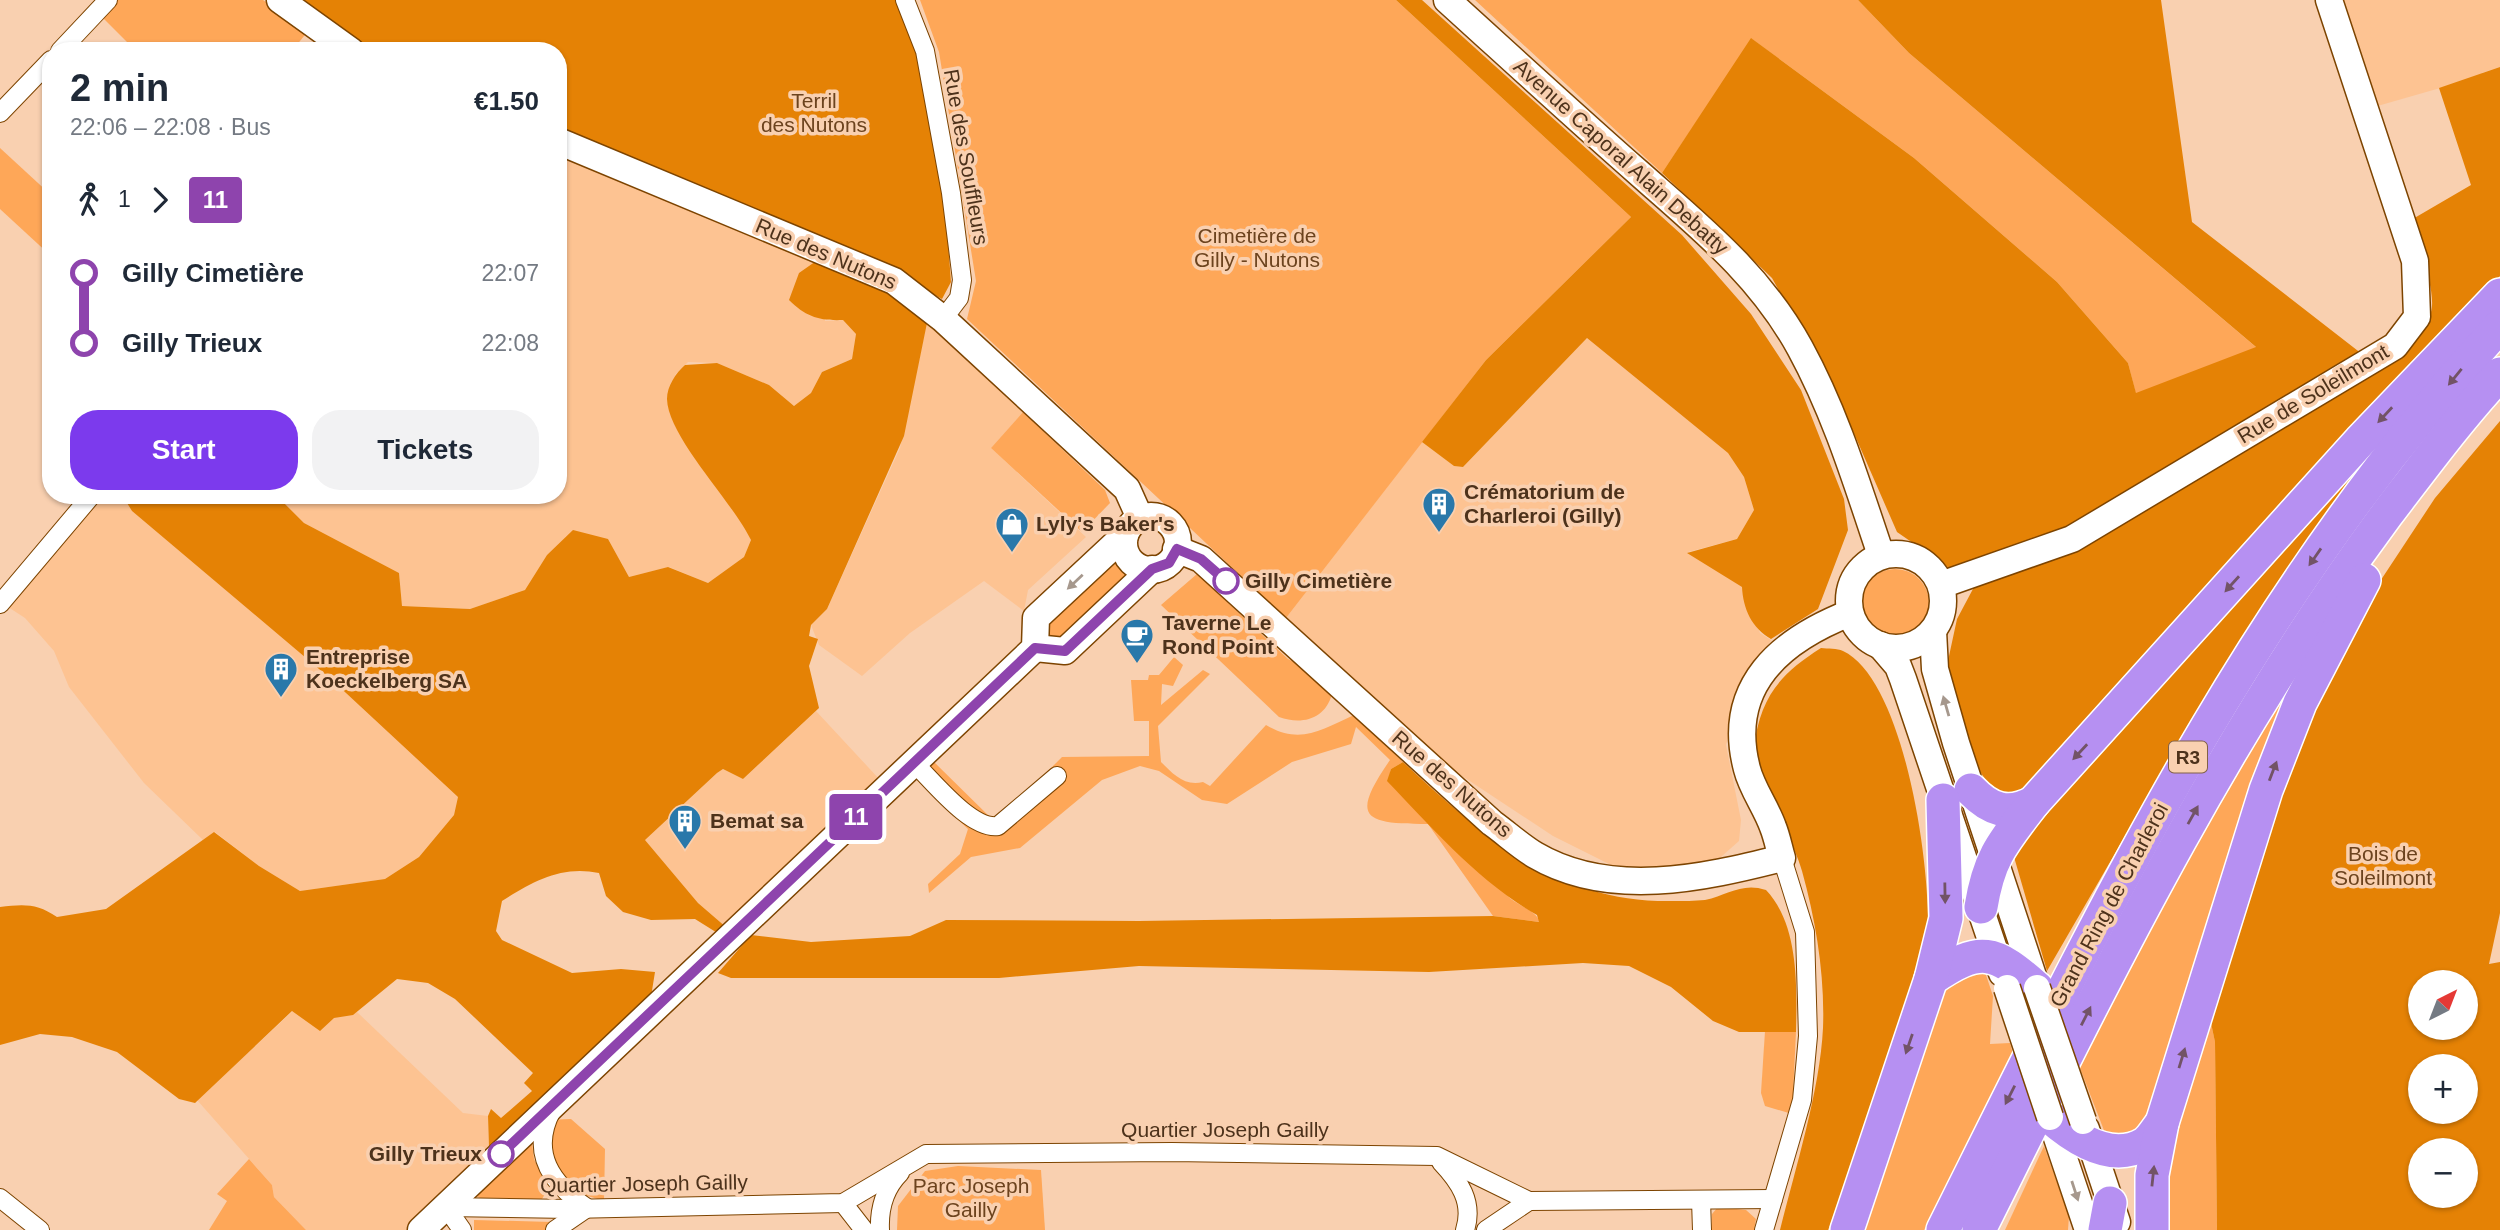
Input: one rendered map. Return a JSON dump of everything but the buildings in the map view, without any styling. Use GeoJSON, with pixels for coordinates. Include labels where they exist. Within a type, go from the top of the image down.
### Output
{"type":"FeatureCollection","features":[{"type":"Feature","properties":{"kind":"highway"},"geometry":{"type":"LineString","coordinates":[[1981,907],[1986,875],[1994,854],[2033,803],[2360,441],[2500,295]]}},
{"type":"Feature","properties":{"kind":"highway","name":"Grand Ring de Charleroi"},"geometry":{"type":"LineString","coordinates":[[1943,1230],[2101,918],[2192,748],[2316,555],[2388,459],[2500,326]]}},
{"type":"Feature","properties":{"kind":"highway","name":"Grand Ring de Charleroi"},"geometry":{"type":"LineString","coordinates":[[1979,1230],[2108,973],[2222,763],[2345,571],[2416,475],[2500,374]]}},
{"type":"Feature","properties":{"kind":"highway"},"geometry":{"type":"LineString","coordinates":[[2152,1230],[2152,1175],[2162,1123],[2266,790],[2300,703],[2340,621],[2405,516],[2416,475]]}},
{"type":"Feature","properties":{"kind":"highway"},"geometry":{"type":"LineString","coordinates":[[1847,1230],[1931,979],[1946,918],[1957,795],[2000,811],[2018,811],[2033,803]]}},
{"type":"Feature","properties":{"kind":"highway"},"geometry":{"type":"LineString","coordinates":[[1931,979],[1955,962],[1977,956],[2017,970]]}},
{"type":"Feature","properties":{"kind":"highway"},"geometry":{"type":"LineString","coordinates":[[2072,1135],[2119,1150],[2145,1144],[2162,1123]]}},
{"type":"Feature","properties":{"kind":"street"},"geometry":{"type":"LineString","coordinates":[[68,42],[108,0]]}},
{"type":"Feature","properties":{"kind":"street"},"geometry":{"type":"LineString","coordinates":[[280,0],[338,42]]}},
{"type":"Feature","properties":{"kind":"street","name":"Rue des Souffleurs"},"geometry":{"type":"LineString","coordinates":[[905,0],[925,51],[951,193],[962,280],[959,298],[943,319]]}},
{"type":"Feature","properties":{"kind":"street","name":"Avenue Caporal Alain Debatty"},"geometry":{"type":"LineString","coordinates":[[1447,0],[1719,242],[1770,302],[1799,347],[1831,410],[1852,463],[1881,555]]}},
{"type":"Feature","properties":{"kind":"street","name":"Rue de Soleilmont"},"geometry":{"type":"LineString","coordinates":[[1941,585],[2072,539],[2395,346],[2417,317],[2415,261],[2329,0]]}},
{"type":"Feature","properties":{"kind":"street"},"geometry":{"type":"LineString","coordinates":[[0,113],[42,69]]}},
{"type":"Feature","properties":{"kind":"street","name":"Rue des Nutons"},"geometry":{"type":"LineString","coordinates":[[567,146],[894,281],[943,319],[1127,489],[1133,526]]}},
{"type":"Feature","properties":{"kind":"street"},"geometry":{"type":"LineString","coordinates":[[0,604],[84,504]]}},
{"type":"Feature","properties":{"kind":"street"},"geometry":{"type":"LineString","coordinates":[[421,1230],[1035,648],[1036,618],[1133,526],[1160,517],[1168,522],[1176,533],[1177,549],[1169,563],[1152,569],[1065,651],[1035,648]]}},
{"type":"Feature","properties":{"kind":"street"},"geometry":{"type":"LineString","coordinates":[[1133,526],[1128,556],[1142,568],[1152,569]]}},
{"type":"Feature","properties":{"kind":"street","name":"Rue des Nutons"},"geometry":{"type":"LineString","coordinates":[[1177,549],[1201,559],[1492,823],[1536,855],[1589,877],[1643,882],[1726,873],[1782,858]]}},
{"type":"Feature","properties":{"kind":"street"},"geometry":{"type":"LineString","coordinates":[[2017,970],[1981,907],[1957,795],[1931,643],[1943,609],[1941,585],[1932,569],[1917,558],[1899,553],[1881,555],[1858,572],[1850,592],[1850,613],[1856,627],[1880,645],[1898,666],[1957,795],[1994,854],[2017,970],[2072,1135],[2111,1221]]}},
{"type":"Feature","properties":{"kind":"street"},"geometry":{"type":"LineString","coordinates":[[1764,1230],[1802,1100],[1808,1036],[1805,932],[1773,828],[1747,769],[1742,730],[1749,698],[1761,672],[1784,647],[1814,627],[1850,613]]}},
{"type":"Feature","properties":{"kind":"street"},"geometry":{"type":"LineString","coordinates":[[1880,645],[1899,648],[1918,643],[1934,631]]}},
{"type":"Feature","properties":{"kind":"street"},"geometry":{"type":"LineString","coordinates":[[914,763],[974,821],[990,828],[998,827],[1057,776]]}},
{"type":"Feature","properties":{"kind":"street"},"geometry":{"type":"LineString","coordinates":[[555,1230],[587,1208],[558,1185],[543,1157],[542,1138],[546,1120],[557,1100]]}},
{"type":"Feature","properties":{"kind":"street"},"geometry":{"type":"LineString","coordinates":[[2072,1135],[2088,1230]]}},
{"type":"Feature","properties":{"kind":"street","name":"Quartier Joseph Gailly"},"geometry":{"type":"LineString","coordinates":[[446,1207],[587,1208],[843,1203],[926,1154],[1432,1155],[1529,1201],[1773,1199]]}},
{"type":"Feature","properties":{"kind":"street"},"geometry":{"type":"LineString","coordinates":[[1432,1155],[1461,1186],[1469,1213],[1465,1230]]}},
{"type":"Feature","properties":{"kind":"street"},"geometry":{"type":"LineString","coordinates":[[880,1230],[879,1218],[886,1194],[893,1180],[912,1162]]}},
{"type":"Feature","properties":{"kind":"street"},"geometry":{"type":"LineString","coordinates":[[0,1199],[40,1230]]}},
{"type":"Feature","properties":{"kind":"street"},"geometry":{"type":"LineString","coordinates":[[1701,1200],[1702,1230]]}},
{"type":"Feature","properties":{"kind":"street"},"geometry":{"type":"LineString","coordinates":[[1486,1230],[1529,1201]]}},
{"type":"Feature","properties":{"kind":"street"},"geometry":{"type":"LineString","coordinates":[[843,1203],[864,1230]]}},
{"type":"Feature","properties":{"kind":"street"},"geometry":{"type":"LineString","coordinates":[[446,1207],[461,1230]]}},
{"type":"Feature","properties":{"kind":"shaded area"},"geometry":{"type":"Polygon","coordinates":[[[2339,0],[2500,0],[2500,67],[2482,73],[2482,76],[2374,107],[2339,0]]]}},
{"type":"Feature","properties":{"kind":"shaded area"},"geometry":{"type":"Polygon","coordinates":[[[567,154],[819,259],[825,321],[843,320],[856,334],[852,359],[822,372],[811,393],[794,406],[769,385],[717,363],[688,362],[675,375],[751,540],[744,557],[708,583],[669,567],[629,577],[608,539],[547,555],[525,590],[470,609],[402,606],[399,573],[304,523],[285,504],[567,504],[567,154]]]}},
{"type":"Feature","properties":{"kind":"shaded area"},"geometry":{"type":"Polygon","coordinates":[[[927,323],[1023,412],[991,448],[1086,537],[1028,590],[1024,611],[984,581],[910,633],[862,676],[819,645],[811,625],[827,609],[900,448],[927,323]]]}},
{"type":"Feature","properties":{"kind":"shaded area"},"geometry":{"type":"Polygon","coordinates":[[[1587,338],[1728,453],[1744,477],[1754,510],[1737,539],[1688,552],[1742,587],[1760,633],[1771,640],[1739,699],[1726,745],[1741,820],[1739,841],[1713,864],[1629,874],[1553,836],[1444,764],[1286,618],[1422,442],[1454,466],[1463,467],[1587,338]]]}},
{"type":"Feature","properties":{"kind":"shaded area"},"geometry":{"type":"Polygon","coordinates":[[[97,504],[128,504],[132,511],[332,680],[458,797],[454,815],[419,857],[385,879],[300,891],[259,866],[215,832],[203,840],[144,783],[69,687],[54,651],[25,618],[5,605],[97,504]]]}},
{"type":"Feature","properties":{"kind":"shaded area"},"geometry":{"type":"Polygon","coordinates":[[[816,711],[881,781],[727,928],[698,903],[645,840],[723,769],[743,779],[816,711]]]}},
{"type":"Feature","properties":{"kind":"shaded area"},"geometry":{"type":"Polygon","coordinates":[[[293,1011],[334,1018],[357,1012],[463,1113],[488,1116],[489,1147],[495,1151],[413,1230],[306,1230],[274,1197],[272,1185],[197,1100],[293,1011]]]}},
{"type":"Feature","properties":{"kind":"green space"},"geometry":{"type":"Polygon","coordinates":[[[115,0],[263,0],[308,31],[299,42],[127,42],[100,15],[115,0]]]}},
{"type":"Feature","properties":{"kind":"green space","name":"Terril des Nutons"},"geometry":{"type":"Polygon","coordinates":[[[299,0],[898,0],[917,56],[946,215],[951,282],[942,299],[863,255],[567,134],[567,42],[354,42],[299,0]]]}},
{"type":"Feature","properties":{"kind":"green space","name":"Cimetière de Gilly - Nutons"},"geometry":{"type":"Polygon","coordinates":[[[920,0],[1396,0],[1631,217],[1486,360],[1286,618],[967,319],[976,281],[939,52],[920,0]]]}},
{"type":"Feature","properties":{"kind":"green space"},"geometry":{"type":"Polygon","coordinates":[[[1396,0],[1422,0],[1682,235],[1751,314],[1801,390],[1844,499],[1848,530],[1818,609],[1771,639],[1764,635],[1750,617],[1744,603],[1742,587],[1687,553],[1737,539],[1754,510],[1744,477],[1728,453],[1587,338],[1463,467],[1454,466],[1422,442],[1486,360],[1631,217],[1396,0]]]}},
{"type":"Feature","properties":{"kind":"green space"},"geometry":{"type":"Polygon","coordinates":[[[1475,0],[1858,0],[1909,53],[2257,348],[2136,394],[2128,363],[2057,282],[1914,158],[1752,39],[1662,173],[1475,0]]]}},
{"type":"Feature","properties":{"kind":"green space"},"geometry":{"type":"Polygon","coordinates":[[[1858,0],[2161,0],[2192,222],[2371,361],[2065,527],[1978,567],[1949,568],[1897,532],[1839,399],[1772,278],[1662,173],[1751,38],[1914,158],[2057,282],[2128,363],[2136,393],[2256,347],[1909,53],[1858,0]]]}},
{"type":"Feature","properties":{"kind":"green space"},"geometry":{"type":"Polygon","coordinates":[[[2500,67],[2500,276],[2301,480],[2016,800],[1991,788],[1977,767],[1946,670],[1957,619],[1982,572],[2407,350],[2427,323],[2432,303],[2429,279],[2411,220],[2471,185],[2439,88],[2500,67]]]}},
{"type":"Feature","properties":{"kind":"green space"},"geometry":{"type":"Polygon","coordinates":[[[0,148],[42,187],[42,248],[0,209],[0,148]]]}},
{"type":"Feature","properties":{"kind":"green space"},"geometry":{"type":"Polygon","coordinates":[[[819,259],[891,289],[927,323],[904,436],[827,609],[811,625],[809,636],[818,639],[809,666],[819,708],[743,779],[723,769],[645,840],[698,903],[727,928],[719,934],[695,919],[651,920],[623,912],[606,896],[599,873],[585,871],[548,876],[502,901],[496,931],[502,940],[572,973],[621,969],[655,972],[650,1003],[495,1151],[489,1147],[488,1116],[491,1109],[501,1118],[532,1091],[524,1083],[533,1073],[455,999],[428,983],[397,979],[353,1015],[334,1018],[320,1031],[292,1011],[195,1103],[179,1099],[117,1052],[72,1037],[40,1034],[0,1045],[0,907],[30,906],[43,909],[57,917],[106,909],[214,832],[259,866],[300,891],[385,879],[419,857],[454,815],[458,797],[332,680],[132,511],[128,504],[285,504],[304,523],[399,573],[402,606],[470,609],[525,590],[547,555],[573,530],[608,539],[629,577],[668,567],[708,583],[744,557],[751,540],[678,432],[667,399],[670,385],[685,365],[717,363],[769,385],[794,406],[811,393],[822,372],[852,359],[856,334],[843,320],[814,317],[789,300],[799,273],[819,259]]]}},
{"type":"Feature","properties":{"kind":"green space"},"geometry":{"type":"Polygon","coordinates":[[[1023,412],[1105,490],[1110,503],[1082,532],[991,448],[1023,412]]]}},
{"type":"Feature","properties":{"kind":"green space","name":"Bois de Soleilmont"},"geometry":{"type":"Polygon","coordinates":[[[2500,421],[2500,913],[2489,964],[2500,962],[2500,1230],[2217,1230],[2215,1042],[2211,1023],[2302,733],[2373,592],[2435,498],[2500,421]]]}},
{"type":"Feature","properties":{"kind":"green space"},"geometry":{"type":"Polygon","coordinates":[[[2372,458],[2288,569],[2194,717],[2047,971],[2012,850],[2356,460],[2372,458]]]}},
{"type":"Feature","properties":{"kind":"green space"},"geometry":{"type":"Polygon","coordinates":[[[1117,557],[1134,574],[1060,640],[1049,643],[1044,628],[1117,557]]]}},
{"type":"Feature","properties":{"kind":"green space"},"geometry":{"type":"Polygon","coordinates":[[[1895,569],[1908,572],[1919,579],[1926,590],[1929,603],[1926,616],[1919,627],[1908,634],[1895,637],[1882,634],[1871,627],[1864,616],[1861,603],[1864,590],[1871,579],[1882,572],[1895,569]]]}},
{"type":"Feature","properties":{"kind":"green space"},"geometry":{"type":"Polygon","coordinates":[[[1197,574],[1288,659],[1309,670],[1332,694],[1324,710],[1304,720],[1279,717],[1161,605],[1197,574]]]}},
{"type":"Feature","properties":{"kind":"green space"},"geometry":{"type":"Polygon","coordinates":[[[2317,638],[2150,1126],[2137,1138],[2105,1133],[2078,1063],[2238,765],[2317,638]]]}},
{"type":"Feature","properties":{"kind":"green space"},"geometry":{"type":"Polygon","coordinates":[[[1821,648],[1843,651],[1865,670],[1884,701],[1900,741],[1912,787],[1926,878],[1927,947],[1862,1148],[1828,1230],[1780,1230],[1817,1077],[1823,1028],[1823,989],[1815,929],[1802,871],[1760,771],[1754,748],[1761,715],[1774,689],[1794,667],[1821,648]]]}},
{"type":"Feature","properties":{"kind":"green space"},"geometry":{"type":"Polygon","coordinates":[[[1174,657],[1183,665],[1173,686],[1162,684],[1161,705],[1203,670],[1210,674],[1158,726],[1161,762],[1175,775],[1191,783],[1203,782],[1210,786],[1266,725],[1278,731],[1300,735],[1321,730],[1354,715],[1403,762],[1391,769],[1388,781],[1463,856],[1511,899],[1535,914],[1540,922],[1493,916],[1428,824],[1389,822],[1370,814],[1367,806],[1370,794],[1390,760],[1356,727],[1351,744],[1292,762],[1227,804],[1202,800],[1159,771],[1140,766],[1102,780],[1020,848],[971,857],[929,893],[928,884],[960,854],[968,829],[919,782],[934,762],[996,823],[1062,757],[1149,756],[1149,721],[1134,721],[1131,680],[1148,680],[1149,675],[1159,675],[1174,657]]]}},
{"type":"Feature","properties":{"kind":"green space"},"geometry":{"type":"Polygon","coordinates":[[[1403,762],[1493,839],[1524,860],[1593,891],[1631,899],[1677,901],[1705,900],[1750,887],[1766,890],[1785,920],[1790,938],[1796,976],[1796,1032],[1739,1032],[1713,1021],[1671,987],[1629,966],[1583,963],[1429,972],[1139,966],[999,978],[731,978],[718,973],[751,935],[811,942],[910,936],[946,920],[1139,921],[1493,916],[1539,922],[1537,915],[1495,887],[1457,853],[1387,781],[1391,769],[1403,762]]]}},
{"type":"Feature","properties":{"kind":"green space"},"geometry":{"type":"Polygon","coordinates":[[[1984,969],[1993,996],[1990,1044],[2010,1043],[2013,1054],[1924,1230],[1858,1230],[1942,988],[1984,969]]]}},
{"type":"Feature","properties":{"kind":"green space"},"geometry":{"type":"Polygon","coordinates":[[[2211,1023],[2215,1042],[2217,1230],[2164,1230],[2165,1178],[2183,1102],[2211,1023]]]}},
{"type":"Feature","properties":{"kind":"green space"},"geometry":{"type":"Polygon","coordinates":[[[1765,1031],[1796,1032],[1792,1114],[1765,1106],[1761,1093],[1765,1031]]]}},
{"type":"Feature","properties":{"kind":"green space"},"geometry":{"type":"Polygon","coordinates":[[[571,1119],[605,1149],[604,1201],[575,1192],[551,1159],[553,1129],[546,1120],[571,1119]]]}},
{"type":"Feature","properties":{"kind":"green space"},"geometry":{"type":"Polygon","coordinates":[[[531,1135],[534,1159],[548,1189],[542,1199],[482,1199],[473,1194],[531,1135]]]}},
{"type":"Feature","properties":{"kind":"green space"},"geometry":{"type":"Polygon","coordinates":[[[2044,1146],[2069,1216],[2068,1230],[2005,1230],[2044,1146]]]}},
{"type":"Feature","properties":{"kind":"green space"},"geometry":{"type":"Polygon","coordinates":[[[249,1159],[272,1185],[274,1197],[306,1230],[209,1230],[227,1201],[217,1194],[249,1159]]]}},
{"type":"Feature","properties":{"kind":"green space","name":"Parc Joseph Gailly"},"geometry":{"type":"Polygon","coordinates":[[[958,1166],[1041,1170],[1045,1230],[897,1230],[898,1206],[925,1171],[958,1166]]]}},
{"type":"Feature","properties":{"kind":"green space"},"geometry":{"type":"Polygon","coordinates":[[[1718,1207],[1746,1210],[1756,1219],[1754,1230],[1712,1230],[1712,1214],[1718,1207]]]}},
{"type":"Feature","properties":{"kind":"green space"},"geometry":{"type":"Polygon","coordinates":[[[474,1220],[552,1222],[545,1230],[474,1230],[474,1220]]]}},
{"type":"Feature","properties":{"kind":"bus line","name":"11"},"geometry":{"type":"LineString","coordinates":[[501,1154],[1035,648],[1065,651],[1152,569],[1169,563],[1177,549],[1201,559],[1226,581]]}},
{"type":"Feature","properties":{"kind":"place","name":"Crématorium de Charleroi (Gilly)"},"geometry":{"type":"Point","coordinates":[1439,534]}},
{"type":"Feature","properties":{"kind":"place","name":"Lyly's Baker's"},"geometry":{"type":"Point","coordinates":[1012,554]}},
{"type":"Feature","properties":{"kind":"place","name":"Gilly Cimetière"},"geometry":{"type":"Point","coordinates":[1226,581]}},
{"type":"Feature","properties":{"kind":"place","name":"Taverne Le Rond Point"},"geometry":{"type":"Point","coordinates":[1137,665]}},
{"type":"Feature","properties":{"kind":"place","name":"Entreprise Koeckelberg SA"},"geometry":{"type":"Point","coordinates":[281,699]}},
{"type":"Feature","properties":{"kind":"place","name":"Bemat sa"},"geometry":{"type":"Point","coordinates":[685,851]}},
{"type":"Feature","properties":{"kind":"place","name":"Gilly Trieux"},"geometry":{"type":"Point","coordinates":[501,1154]}}]}
